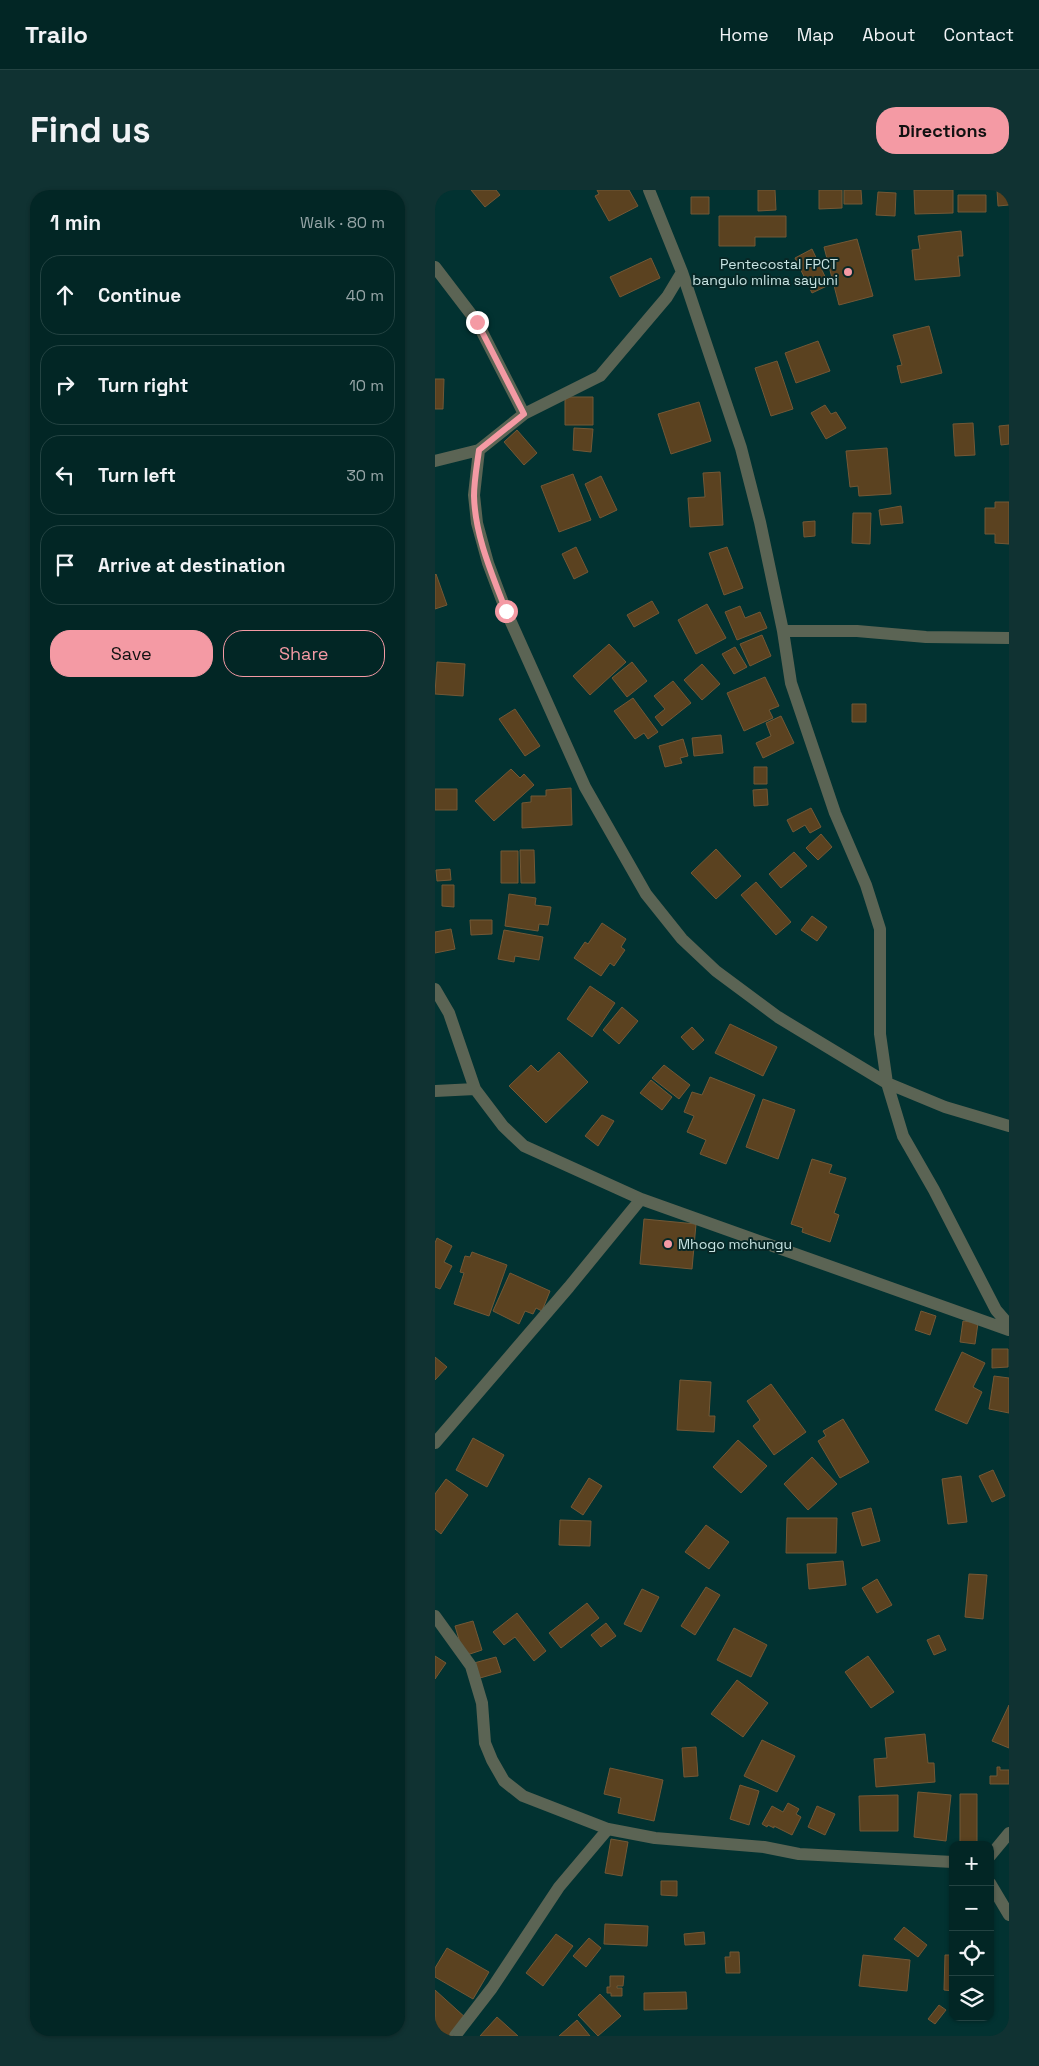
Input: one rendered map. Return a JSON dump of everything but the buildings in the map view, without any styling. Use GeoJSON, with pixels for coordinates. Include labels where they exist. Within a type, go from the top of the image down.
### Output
{"type":"FeatureCollection","features":[{"type":"Feature","properties":{"kind":"street"},"geometry":{"type":"LineString","coordinates":[[649,190],[682,272],[741,448],[760,522],[783,631],[791,683],[835,813],[866,885],[880,929],[880,1034],[887,1083],[903,1136],[934,1190],[996,1310],[1009,1326]]}},
{"type":"Feature","properties":{"kind":"street"},"geometry":{"type":"LineString","coordinates":[[435,267],[477,322],[524,414]]}},
{"type":"Feature","properties":{"kind":"street"},"geometry":{"type":"LineString","coordinates":[[435,461],[479,450],[524,414],[600,376],[667,297],[682,272]]}},
{"type":"Feature","properties":{"kind":"street"},"geometry":{"type":"LineString","coordinates":[[479,450],[474,495],[477,523],[503,603],[585,788],[646,894],[682,939],[717,971],[778,1017],[887,1083],[945,1107],[1009,1126]]}},
{"type":"Feature","properties":{"kind":"street"},"geometry":{"type":"LineString","coordinates":[[783,631],[857,631],[926,637],[1009,638]]}},
{"type":"Feature","properties":{"kind":"street"},"geometry":{"type":"LineString","coordinates":[[435,989],[449,1013],[475,1089],[503,1126],[524,1146],[641,1199],[1009,1330]]}},
{"type":"Feature","properties":{"kind":"street"},"geometry":{"type":"LineString","coordinates":[[435,1091],[475,1089]]}},
{"type":"Feature","properties":{"kind":"street"},"geometry":{"type":"LineString","coordinates":[[435,1443],[569,1288],[641,1199]]}},
{"type":"Feature","properties":{"kind":"street"},"geometry":{"type":"LineString","coordinates":[[435,1616],[471,1666],[482,1703],[485,1743],[504,1781],[523,1796],[608,1829],[655,1838],[764,1847],[799,1854],[949,1862]]}},
{"type":"Feature","properties":{"kind":"street"},"geometry":{"type":"LineString","coordinates":[[455,2036],[492,1988],[559,1887],[608,1829]]}},
{"type":"Feature","properties":{"kind":"street"},"geometry":{"type":"LineString","coordinates":[[994,1851],[1009,1833]]}},
{"type":"Feature","properties":{"kind":"street"},"geometry":{"type":"LineString","coordinates":[[992,1886],[1009,1915]]}},
{"type":"Feature","properties":{"kind":"place","name":"Pentecostal FPCT bangulo mlima sayuni"},"geometry":{"type":"Point","coordinates":[848,272]}},
{"type":"Feature","properties":{"kind":"place","name":"Mhogo mchungu"},"geometry":{"type":"Point","coordinates":[668,1244]}},
{"type":"Feature","properties":{"kind":"route"},"geometry":{"type":"LineString","coordinates":[[477,322],[524,414],[479,450],[474,495],[477,523],[488,563],[506,611]]}}]}
